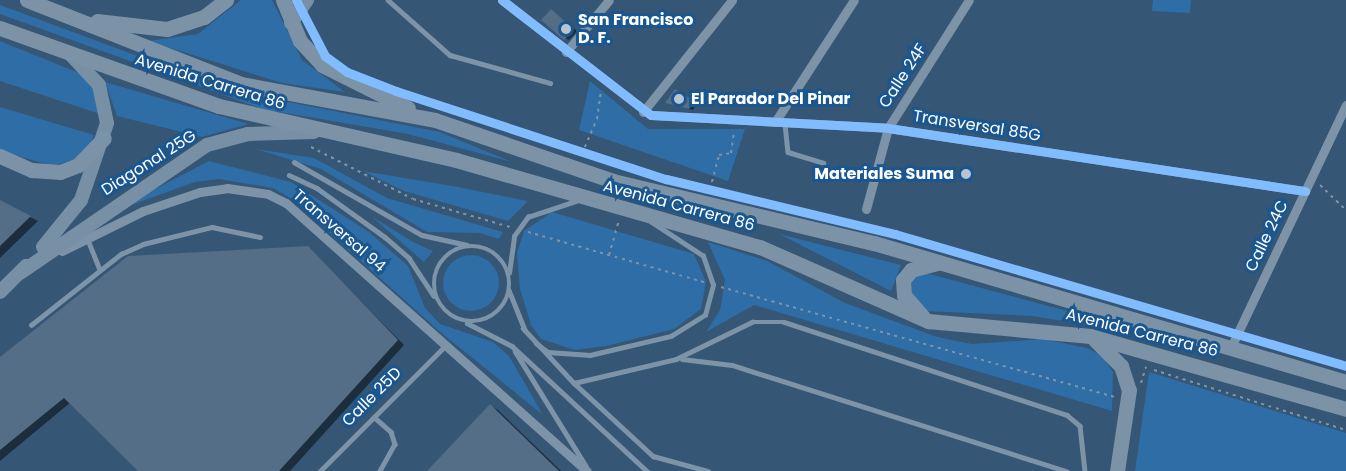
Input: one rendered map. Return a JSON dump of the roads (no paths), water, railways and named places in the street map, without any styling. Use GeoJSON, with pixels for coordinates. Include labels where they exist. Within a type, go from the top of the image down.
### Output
{"type":"FeatureCollection","features":[{"type":"Feature","properties":{"kind":"main road","name":"Avenida Carrera 86"},"geometry":{"type":"LineString","coordinates":[[27,0],[241,84],[435,120],[613,181],[942,263],[1346,382]]}},
{"type":"Feature","properties":{"kind":"main road"},"geometry":{"type":"LineString","coordinates":[[63,15],[167,29],[204,17],[226,0]]}},
{"type":"Feature","properties":{"kind":"main road"},"geometry":{"type":"LineString","coordinates":[[283,0],[291,23],[310,54],[332,72],[435,120]]}},
{"type":"Feature","properties":{"kind":"main road","name":"Avenida Carrera 86"},"geometry":{"type":"LineString","coordinates":[[5,30],[219,106],[314,132],[456,160],[786,255],[866,297],[928,321],[1090,336],[1346,409]]}},
{"type":"Feature","properties":{"kind":"main road"},"geometry":{"type":"LineString","coordinates":[[0,156],[32,170],[60,172],[78,165],[104,138]]}},
{"type":"Feature","properties":{"kind":"main road"},"geometry":{"type":"LineString","coordinates":[[928,321],[907,300],[903,280],[922,264],[942,263]]}},
{"type":"Feature","properties":{"kind":"main road"},"geometry":{"type":"LineString","coordinates":[[1090,336],[1115,357],[1129,390],[1117,471]]}},
{"type":"Feature","properties":{"kind":"street"},"geometry":{"type":"LineString","coordinates":[[291,23],[307,0]]}},
{"type":"Feature","properties":{"kind":"street"},"geometry":{"type":"LineString","coordinates":[[502,0],[603,83],[643,112],[732,0]]}},
{"type":"Feature","properties":{"kind":"street"},"geometry":{"type":"LineString","coordinates":[[566,52],[609,0]]}},
{"type":"Feature","properties":{"kind":"street"},"geometry":{"type":"LineString","coordinates":[[780,122],[854,0]]}},
{"type":"Feature","properties":{"kind":"street","name":"Calle 24F"},"geometry":{"type":"LineString","coordinates":[[866,209],[888,128],[967,1]]}},
{"type":"Feature","properties":{"kind":"street","name":"Diagonal 25G"},"geometry":{"type":"LineString","coordinates":[[0,292],[20,273],[81,201],[104,138],[105,101],[99,85],[71,55]]}},
{"type":"Feature","properties":{"kind":"street","name":"Calle 24C"},"geometry":{"type":"LineString","coordinates":[[1230,347],[1346,105]]}},
{"type":"Feature","properties":{"kind":"street","name":"Transversal 85G"},"geometry":{"type":"LineString","coordinates":[[643,112],[735,121],[888,128],[1305,191]]}},
{"type":"Feature","properties":{"kind":"street","name":"Diagonal 25G"},"geometry":{"type":"LineString","coordinates":[[20,273],[196,150],[248,134],[314,132]]}},
{"type":"Feature","properties":{"kind":"street","name":"Transversal 94"},"geometry":{"type":"LineString","coordinates":[[20,273],[87,238],[200,192],[253,189],[286,203],[589,471]]}},
{"type":"Feature","properties":{"kind":"lane"},"geometry":{"type":"LineString","coordinates":[[388,0],[450,55],[550,83]]}},
{"type":"Feature","properties":{"kind":"lane"},"geometry":{"type":"LineString","coordinates":[[780,122],[788,152],[823,163]]}},
{"type":"Feature","properties":{"kind":"lane"},"geometry":{"type":"LineString","coordinates":[[294,162],[422,235],[473,246],[497,255],[509,278]]}},
{"type":"Feature","properties":{"kind":"lane"},"geometry":{"type":"LineString","coordinates":[[289,175],[318,188],[385,237],[409,258],[437,301],[465,322],[512,346],[647,471]]}},
{"type":"Feature","properties":{"kind":"lane"},"geometry":{"type":"LineString","coordinates":[[592,201],[569,201],[528,217],[514,236],[509,290],[523,327],[574,383],[653,456],[708,471]]}},
{"type":"Feature","properties":{"kind":"lane"},"geometry":{"type":"LineString","coordinates":[[523,327],[548,352],[590,355],[671,336],[705,315],[713,285],[703,256],[689,242],[625,209]]}},
{"type":"Feature","properties":{"kind":"lane"},"geometry":{"type":"LineString","coordinates":[[30,325],[100,270],[143,244],[194,229],[260,237]]}},
{"type":"Feature","properties":{"kind":"lane"},"geometry":{"type":"LineString","coordinates":[[87,238],[100,270]]}},
{"type":"Feature","properties":{"kind":"lane"},"geometry":{"type":"LineString","coordinates":[[437,301],[435,275],[440,263],[448,254],[473,246]]}},
{"type":"Feature","properties":{"kind":"lane"},"geometry":{"type":"LineString","coordinates":[[465,322],[498,312],[509,290]]}},
{"type":"Feature","properties":{"kind":"lane"},"geometry":{"type":"LineString","coordinates":[[574,383],[676,359],[752,322],[784,322],[1067,415],[1080,426],[1085,471]]}},
{"type":"Feature","properties":{"kind":"lane","name":"Calle 25D"},"geometry":{"type":"LineString","coordinates":[[320,471],[446,345]]}},
{"type":"Feature","properties":{"kind":"lane"},"geometry":{"type":"LineString","coordinates":[[512,346],[589,471]]}},
{"type":"Feature","properties":{"kind":"lane"},"geometry":{"type":"LineString","coordinates":[[676,359],[724,363],[1067,471]]}},
{"type":"Feature","properties":{"kind":"lane"},"geometry":{"type":"LineString","coordinates":[[374,417],[391,432],[395,444],[380,471]]}},
{"type":"Feature","properties":{"kind":"place","name":"San Francisco D. F."},"geometry":{"type":"Point","coordinates":[566,29]}},
{"type":"Feature","properties":{"kind":"place","name":"El Parador Del Pinar"},"geometry":{"type":"Point","coordinates":[679,99]}},
{"type":"Feature","properties":{"kind":"place","name":"Materiales Suma"},"geometry":{"type":"Point","coordinates":[966,174]}}]}
